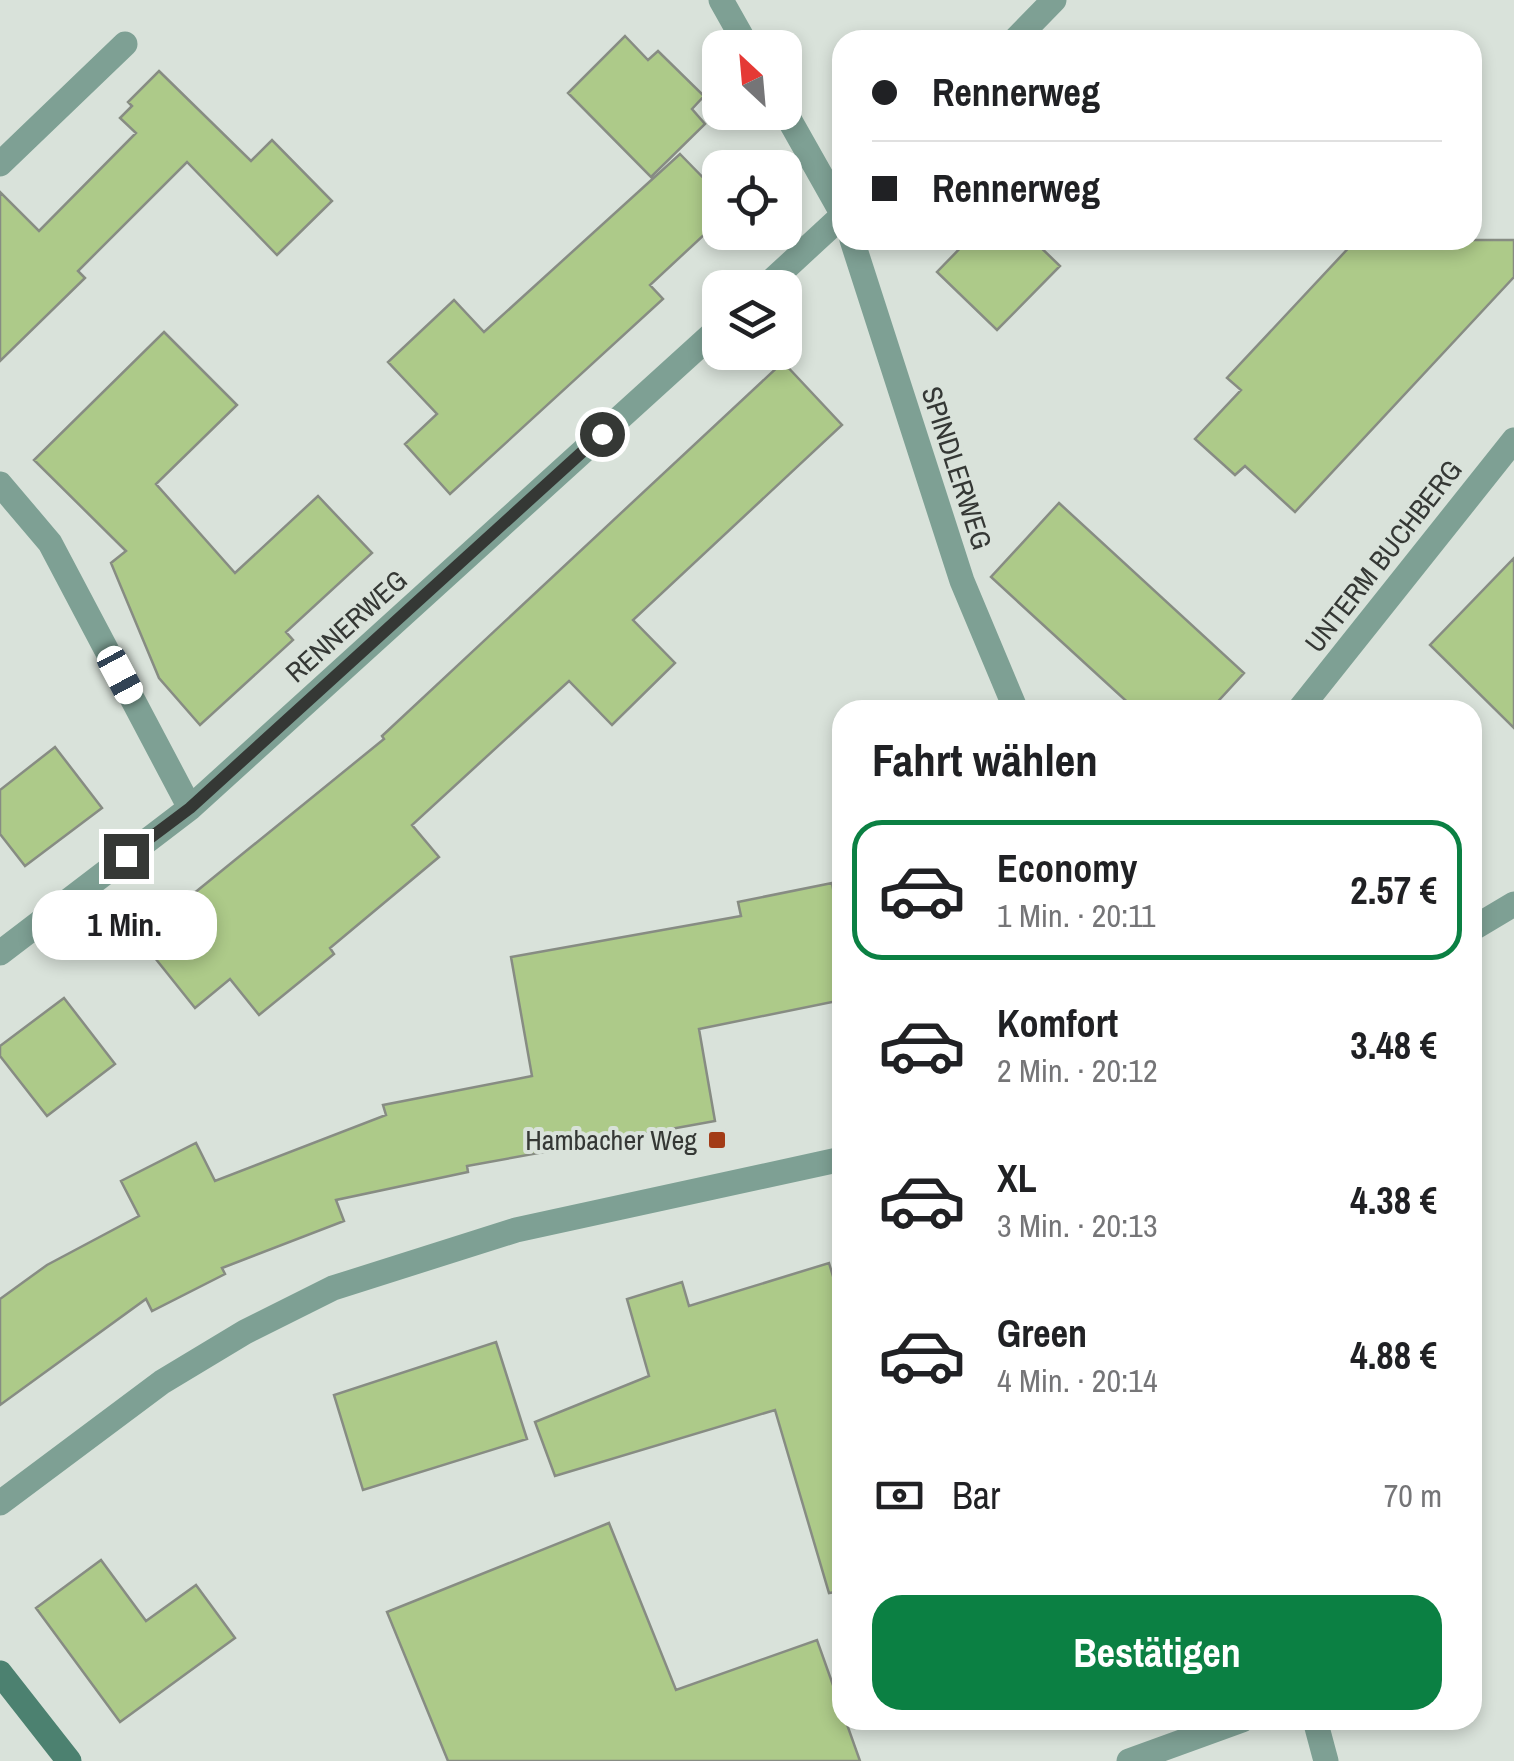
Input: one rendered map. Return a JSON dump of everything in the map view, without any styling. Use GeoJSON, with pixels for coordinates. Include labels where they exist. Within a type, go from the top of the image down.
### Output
{"type":"FeatureCollection","features":[{"type":"Feature","properties":{"kind":"street"},"geometry":{"type":"LineString","coordinates":[[721,0],[738,30]]}},
{"type":"Feature","properties":{"kind":"street"},"geometry":{"type":"LineString","coordinates":[[1025,30],[1054,0]]}},
{"type":"Feature","properties":{"kind":"street"},"geometry":{"type":"LineString","coordinates":[[0,164],[124,44]]}},
{"type":"Feature","properties":{"kind":"street"},"geometry":{"type":"LineString","coordinates":[[795,130],[832,197]]}},
{"type":"Feature","properties":{"kind":"street"},"geometry":{"type":"LineString","coordinates":[[783,270],[832,224]]}},
{"type":"Feature","properties":{"kind":"street","name":"SPINDLERWEG"},"geometry":{"type":"LineString","coordinates":[[855,250],[962,580],[1012,700]]}},
{"type":"Feature","properties":{"kind":"street","name":"RENNERWEG"},"geometry":{"type":"LineString","coordinates":[[0,954],[190,808],[702,343]]}},
{"type":"Feature","properties":{"kind":"street","name":"UNTERM BUCHBERG"},"geometry":{"type":"LineString","coordinates":[[1308,700],[1514,440]]}},
{"type":"Feature","properties":{"kind":"street"},"geometry":{"type":"LineString","coordinates":[[0,484],[50,543],[190,808]]}},
{"type":"Feature","properties":{"kind":"street"},"geometry":{"type":"LineString","coordinates":[[1482,923],[1514,904]]}},
{"type":"Feature","properties":{"kind":"street"},"geometry":{"type":"LineString","coordinates":[[0,1503],[162,1382],[245,1332],[332,1288],[516,1230],[832,1161]]}},
{"type":"Feature","properties":{"kind":"street"},"geometry":{"type":"LineString","coordinates":[[0,1673],[69,1761]]}},
{"type":"Feature","properties":{"kind":"street"},"geometry":{"type":"LineString","coordinates":[[1129,1761],[1214,1730]]}},
{"type":"Feature","properties":{"kind":"street"},"geometry":{"type":"LineString","coordinates":[[1318,1730],[1326,1761]]}},
{"type":"Feature","properties":{"kind":"building"},"geometry":{"type":"Polygon","coordinates":[[[625,36],[648,60],[658,51],[702,94],[692,109],[702,121],[702,127],[651,177],[568,93],[625,36]]]}},
{"type":"Feature","properties":{"kind":"building"},"geometry":{"type":"Polygon","coordinates":[[[159,71],[251,161],[272,140],[332,201],[277,255],[187,162],[78,271],[85,278],[0,361],[0,192],[39,231],[136,133],[120,118],[132,106],[128,102],[159,71]]]}},
{"type":"Feature","properties":{"kind":"building"},"geometry":{"type":"Polygon","coordinates":[[[680,154],[702,177],[702,237],[650,285],[663,299],[450,494],[405,444],[437,414],[388,362],[454,300],[484,332],[680,154]]]}},
{"type":"Feature","properties":{"kind":"building"},"geometry":{"type":"Polygon","coordinates":[[[1482,240],[1514,240],[1514,277],[1295,512],[1245,466],[1235,475],[1195,439],[1241,390],[1227,378],[1347,250],[1482,250],[1482,240]]]}},
{"type":"Feature","properties":{"kind":"building"},"geometry":{"type":"Polygon","coordinates":[[[958,250],[1043,250],[1060,266],[997,330],[937,272],[958,250]]]}},
{"type":"Feature","properties":{"kind":"building"},"geometry":{"type":"Polygon","coordinates":[[[164,332],[237,405],[156,484],[235,573],[318,496],[372,553],[286,632],[293,640],[200,725],[159,678],[111,563],[126,551],[34,460],[164,332]]]}},
{"type":"Feature","properties":{"kind":"building"},"geometry":{"type":"Polygon","coordinates":[[[774,370],[790,370],[842,425],[633,620],[675,663],[612,725],[569,681],[412,825],[439,857],[330,948],[334,954],[259,1015],[230,979],[195,1008],[139,938],[384,739],[382,736],[774,370]]]}},
{"type":"Feature","properties":{"kind":"building"},"geometry":{"type":"Polygon","coordinates":[[[1059,503],[1244,673],[1219,700],[1125,700],[991,577],[1059,503]]]}},
{"type":"Feature","properties":{"kind":"building"},"geometry":{"type":"Polygon","coordinates":[[[1514,558],[1514,728],[1430,645],[1514,558]]]}},
{"type":"Feature","properties":{"kind":"building"},"geometry":{"type":"Polygon","coordinates":[[[55,747],[102,808],[25,866],[0,834],[0,790],[55,747]]]}},
{"type":"Feature","properties":{"kind":"building"},"geometry":{"type":"Polygon","coordinates":[[[832,883],[832,1002],[699,1029],[715,1121],[467,1166],[468,1172],[336,1200],[344,1221],[222,1268],[225,1274],[152,1311],[146,1299],[0,1405],[0,1299],[47,1265],[139,1216],[121,1181],[196,1143],[215,1181],[386,1115],[383,1105],[532,1076],[511,957],[741,916],[738,902],[832,883]]]}},
{"type":"Feature","properties":{"kind":"building"},"geometry":{"type":"Polygon","coordinates":[[[64,998],[115,1064],[47,1116],[0,1056],[0,1046],[64,998]]]}},
{"type":"Feature","properties":{"kind":"building"},"geometry":{"type":"Polygon","coordinates":[[[829,1263],[832,1593],[829,1593],[775,1410],[555,1476],[535,1422],[649,1376],[627,1299],[682,1282],[689,1306],[829,1263]]]}},
{"type":"Feature","properties":{"kind":"building"},"geometry":{"type":"Polygon","coordinates":[[[496,1342],[527,1439],[363,1490],[334,1395],[496,1342]]]}},
{"type":"Feature","properties":{"kind":"building"},"geometry":{"type":"Polygon","coordinates":[[[609,1523],[676,1690],[817,1640],[832,1682],[832,1730],[849,1730],[860,1761],[448,1761],[387,1612],[609,1523]]]}},
{"type":"Feature","properties":{"kind":"building"},"geometry":{"type":"Polygon","coordinates":[[[101,1560],[146,1621],[196,1585],[235,1638],[120,1722],[36,1608],[101,1560]]]}},
{"type":"Feature","properties":{"kind":"place","name":"Hambacher Weg"},"geometry":{"type":"Point","coordinates":[717,1140]}},
{"type":"Feature","properties":{"kind":"route"},"geometry":{"type":"LineString","coordinates":[[126,856],[190,808],[602,434]]}}]}
